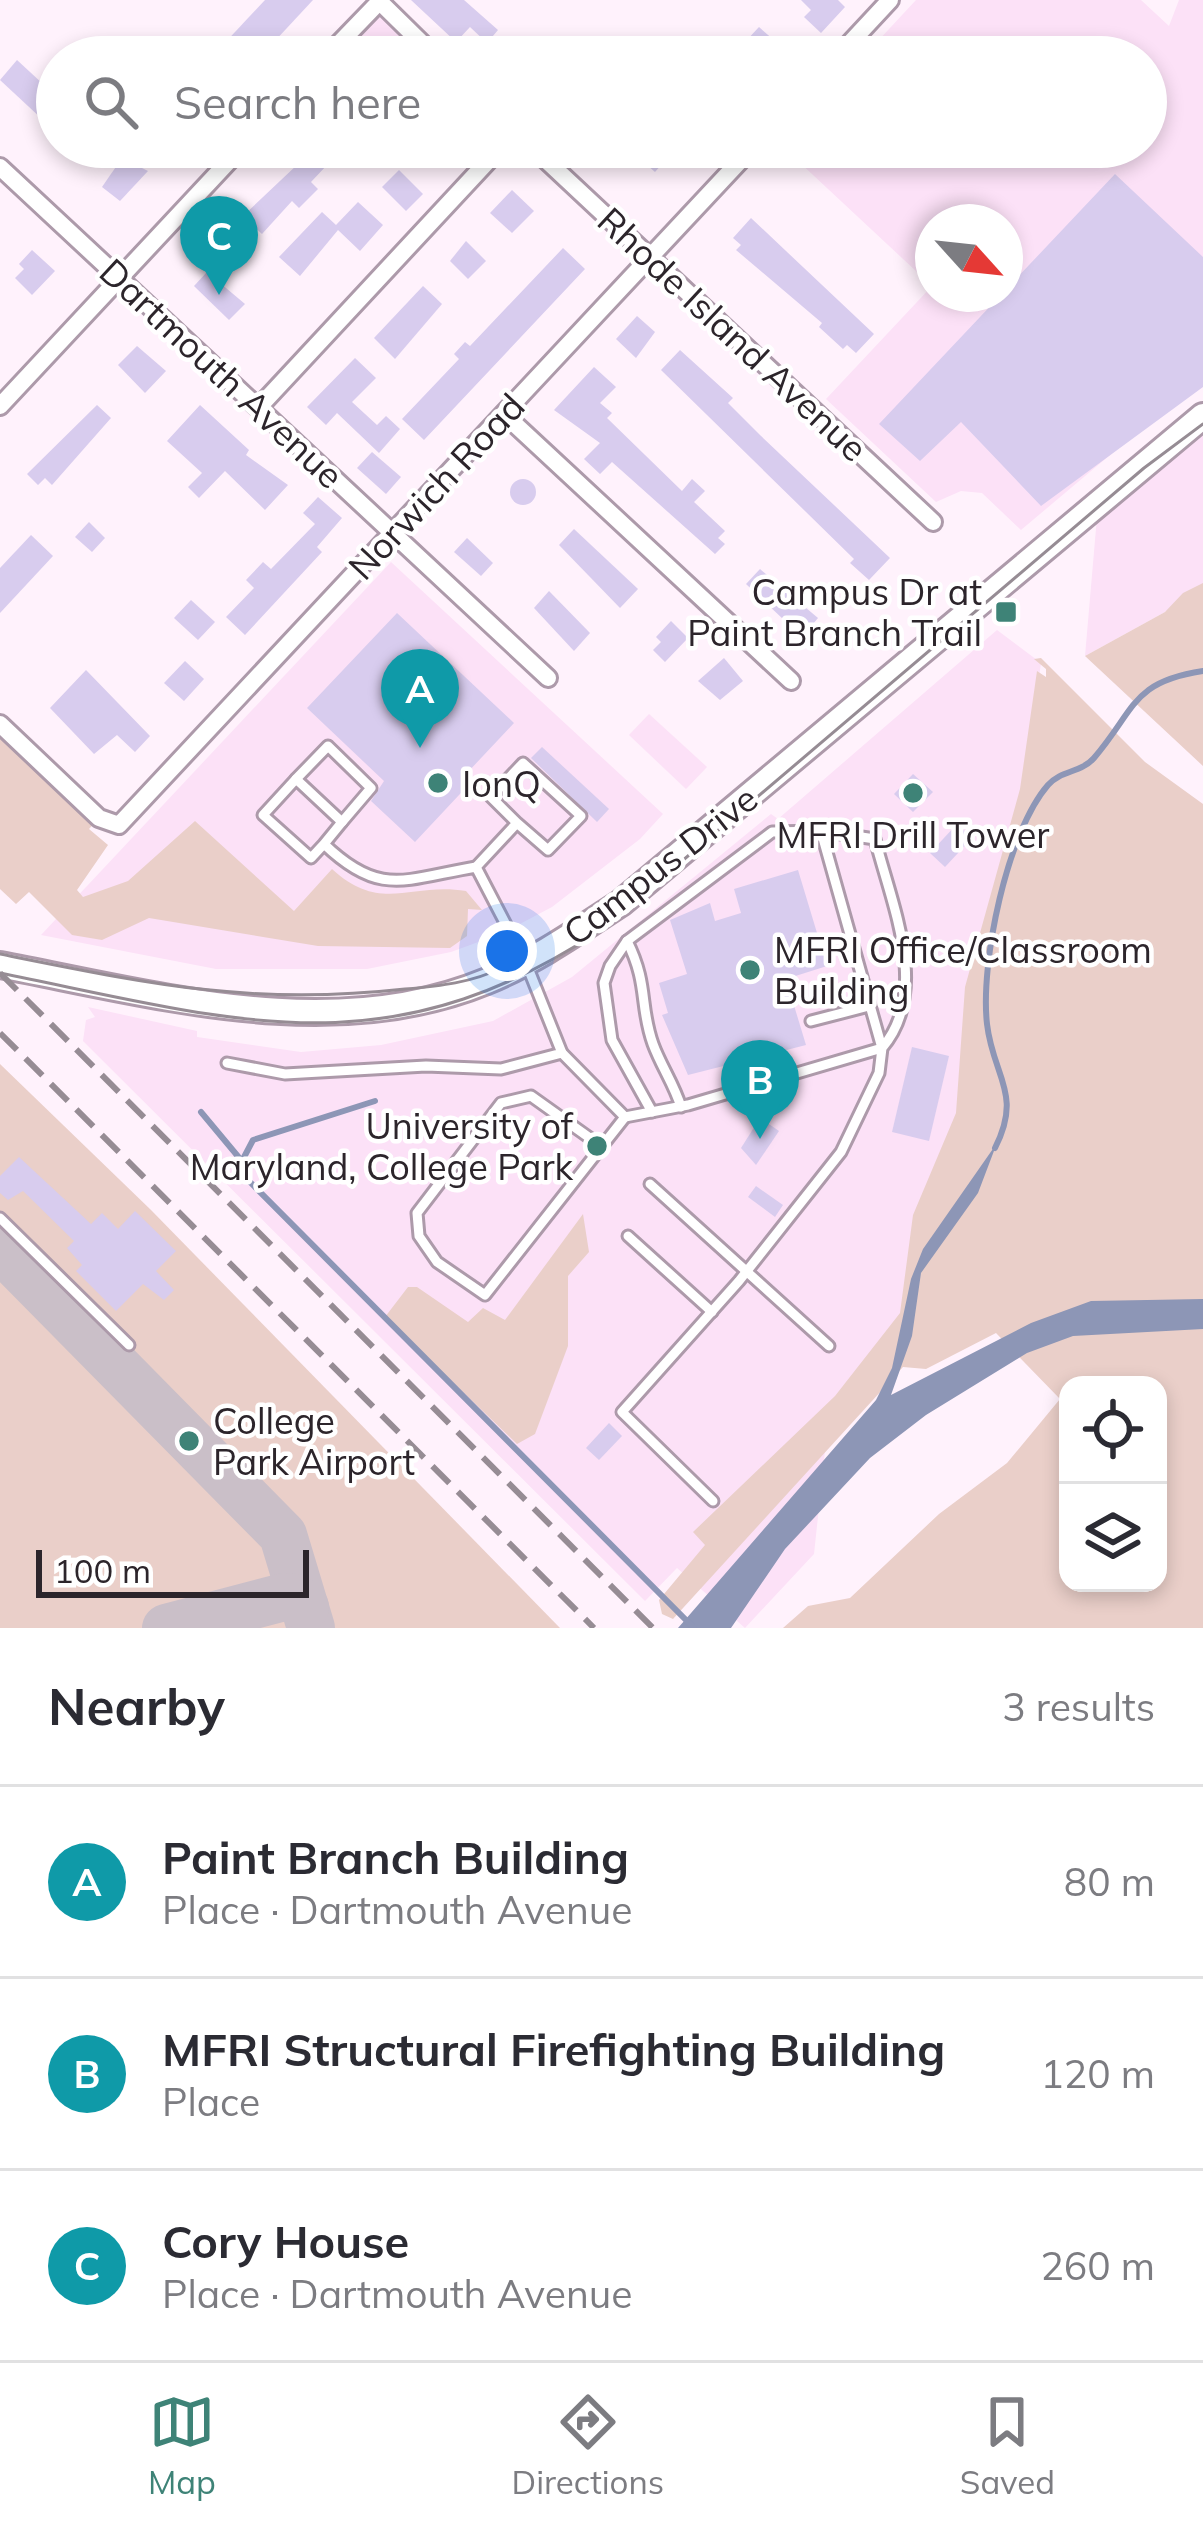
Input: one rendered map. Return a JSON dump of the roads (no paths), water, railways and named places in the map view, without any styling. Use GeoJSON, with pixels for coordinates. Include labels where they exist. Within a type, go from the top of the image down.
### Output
{"type":"FeatureCollection","features":[{"type":"Feature","properties":{"kind":"main road","name":"Campus Drive"},"geometry":{"type":"LineString","coordinates":[[0,965],[248,1009],[366,1012],[420,1003],[526,963],[621,903],[1203,416]]}},
{"type":"Feature","properties":{"kind":"street"},"geometry":{"type":"LineString","coordinates":[[346,36],[380,0],[415,36]]}},
{"type":"Feature","properties":{"kind":"street"},"geometry":{"type":"LineString","coordinates":[[857,36],[890,0]]}},
{"type":"Feature","properties":{"kind":"street","name":"Dartmouth Avenue"},"geometry":{"type":"LineString","coordinates":[[0,166],[548,678]]}},
{"type":"Feature","properties":{"kind":"street"},"geometry":{"type":"LineString","coordinates":[[0,406],[222,168]]}},
{"type":"Feature","properties":{"kind":"street"},"geometry":{"type":"LineString","coordinates":[[259,407],[481,168]]}},
{"type":"Feature","properties":{"kind":"street","name":"Rhode Island Avenue"},"geometry":{"type":"LineString","coordinates":[[554,168],[933,522]]}},
{"type":"Feature","properties":{"kind":"street","name":"Norwich Road"},"geometry":{"type":"LineString","coordinates":[[0,724],[99,818],[119,825],[733,168]]}},
{"type":"Feature","properties":{"kind":"street"},"geometry":{"type":"LineString","coordinates":[[504,414],[790,681]]}},
{"type":"Feature","properties":{"kind":"lane"},"geometry":{"type":"LineString","coordinates":[[328,746],[371,788],[342,822],[310,858],[263,815],[328,746]]}},
{"type":"Feature","properties":{"kind":"lane"},"geometry":{"type":"LineString","coordinates":[[523,763],[581,816],[548,850],[517,823],[491,796],[523,763]]}},
{"type":"Feature","properties":{"kind":"lane"},"geometry":{"type":"LineString","coordinates":[[296,779],[342,822]]}},
{"type":"Feature","properties":{"kind":"lane"},"geometry":{"type":"LineString","coordinates":[[323,844],[364,879],[394,881],[476,867],[517,823]]}},
{"type":"Feature","properties":{"kind":"lane"},"geometry":{"type":"LineString","coordinates":[[713,1501],[622,1412],[747,1270],[850,1137],[879,1072],[882,1048],[821,831]]}},
{"type":"Feature","properties":{"kind":"lane"},"geometry":{"type":"LineString","coordinates":[[602,1146],[531,1096],[501,1102],[422,1200],[417,1225],[426,1249],[485,1295],[625,1117],[681,1107],[882,1048],[895,1033],[905,998],[903,952],[875,839],[821,831],[772,832],[627,941],[604,983],[612,1040],[652,1112]]}},
{"type":"Feature","properties":{"kind":"lane"},"geometry":{"type":"LineString","coordinates":[[476,867],[526,963],[562,1053],[625,1117]]}},
{"type":"Feature","properties":{"kind":"lane"},"geometry":{"type":"LineString","coordinates":[[627,941],[643,973],[646,1019],[654,1048],[681,1107]]}},
{"type":"Feature","properties":{"kind":"lane"},"geometry":{"type":"LineString","coordinates":[[811,1022],[869,1006]]}},
{"type":"Feature","properties":{"kind":"lane"},"geometry":{"type":"LineString","coordinates":[[227,1064],[285,1074],[426,1066],[501,1070],[562,1053]]}},
{"type":"Feature","properties":{"kind":"lane"},"geometry":{"type":"LineString","coordinates":[[650,1184],[829,1346]]}},
{"type":"Feature","properties":{"kind":"lane"},"geometry":{"type":"LineString","coordinates":[[0,1218],[129,1345]]}},
{"type":"Feature","properties":{"kind":"lane"},"geometry":{"type":"LineString","coordinates":[[628,1236],[712,1312]]}},
{"type":"Feature","properties":{"kind":"water"},"geometry":{"type":"Polygon","coordinates":[[[997,1143],[978,1193],[921,1273],[912,1336],[891,1395],[1031,1323],[1091,1301],[1203,1299],[1203,1329],[1073,1336],[1027,1353],[926,1415],[870,1458],[785,1549],[731,1628],[678,1628],[876,1400],[892,1368],[911,1279],[923,1249],[997,1143]]]}},
{"type":"Feature","properties":{"kind":"waterway"},"geometry":{"type":"LineString","coordinates":[[995,1148],[1003,1129],[1006,1099],[987,1024],[988,968],[1000,899],[1020,834],[1048,785],[1094,758],[1148,690],[1203,671]]}},
{"type":"Feature","properties":{"kind":"waterway"},"geometry":{"type":"LineString","coordinates":[[375,1101],[253,1140],[242,1161],[247,1179],[694,1628]]}},
{"type":"Feature","properties":{"kind":"waterway"},"geometry":{"type":"LineString","coordinates":[[201,1112],[241,1160]]}},
{"type":"Feature","properties":{"kind":"tram line"},"geometry":{"type":"LineString","coordinates":[[0,973],[162,1006],[307,1023],[378,1019],[449,1004],[523,975],[601,930],[1144,468],[1203,424]]}},
{"type":"Feature","properties":{"kind":"tram line"},"geometry":{"type":"LineString","coordinates":[[0,954],[153,983],[298,995],[443,985],[504,967]]}},
{"type":"Feature","properties":{"kind":"railway"},"geometry":{"type":"LineString","coordinates":[[0,973],[653,1628]]}},
{"type":"Feature","properties":{"kind":"railway"},"geometry":{"type":"LineString","coordinates":[[0,1033],[594,1628]]}},
{"type":"Feature","properties":{"kind":"place","name":"Cory House"},"geometry":{"type":"Point","coordinates":[219,295]}},
{"type":"Feature","properties":{"kind":"place","name":"Campus Dr at Paint Branch Trail"},"geometry":{"type":"Point","coordinates":[1006,612]}},
{"type":"Feature","properties":{"kind":"place","name":"Paint Branch Building"},"geometry":{"type":"Point","coordinates":[420,748]}},
{"type":"Feature","properties":{"kind":"place","name":"IonQ"},"geometry":{"type":"Point","coordinates":[438,783]}},
{"type":"Feature","properties":{"kind":"place","name":"MFRI Drill Tower"},"geometry":{"type":"Point","coordinates":[913,793]}},
{"type":"Feature","properties":{"kind":"place","name":"MFRI Office/Classroom Building"},"geometry":{"type":"Point","coordinates":[750,970]}},
{"type":"Feature","properties":{"kind":"place","name":"MFRI Structural Firefighting Building"},"geometry":{"type":"Point","coordinates":[760,1139]}},
{"type":"Feature","properties":{"kind":"place","name":"University of Maryland, College Park"},"geometry":{"type":"Point","coordinates":[597,1146]}},
{"type":"Feature","properties":{"kind":"place","name":"College Park Airport"},"geometry":{"type":"Point","coordinates":[189,1441]}}]}
